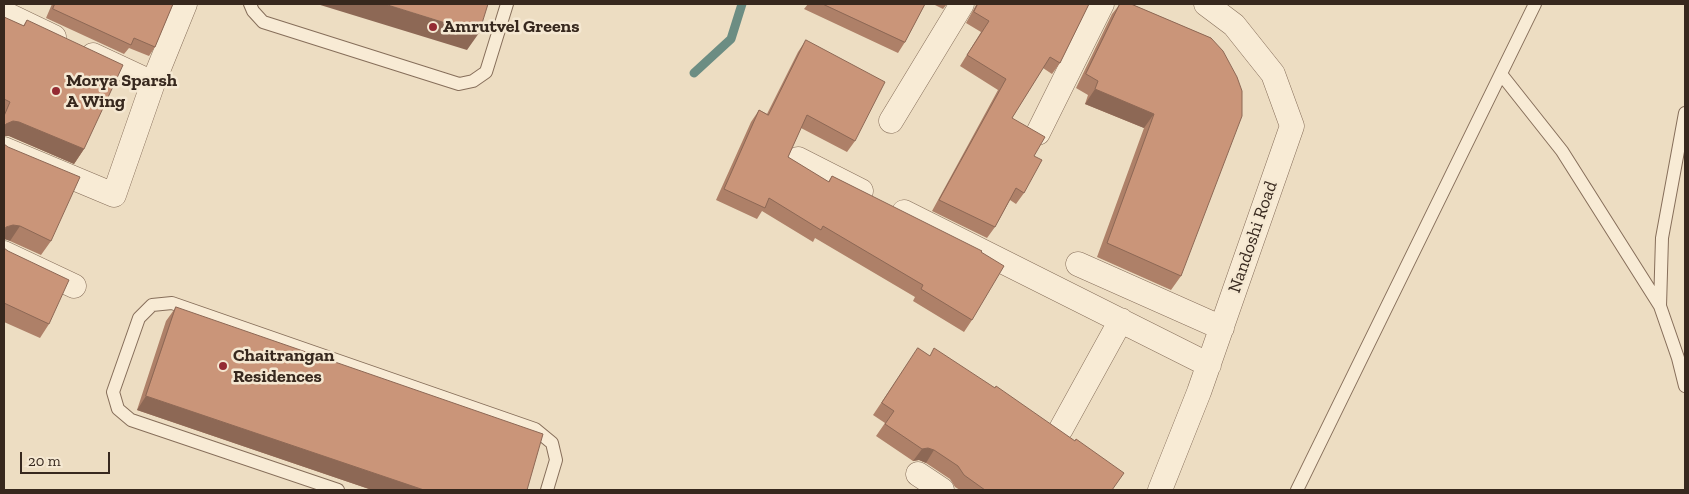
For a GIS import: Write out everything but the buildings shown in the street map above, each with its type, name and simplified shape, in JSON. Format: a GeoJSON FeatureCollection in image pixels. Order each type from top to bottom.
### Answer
{"type":"FeatureCollection","features":[{"type":"Feature","properties":{"kind":"street"},"geometry":{"type":"LineString","coordinates":[[4,149],[114,195],[153,84],[186,4]]}},
{"type":"Feature","properties":{"kind":"street"},"geometry":{"type":"LineString","coordinates":[[891,120],[962,4]]}},
{"type":"Feature","properties":{"kind":"street"},"geometry":{"type":"LineString","coordinates":[[1038,133],[1102,4]]}},
{"type":"Feature","properties":{"kind":"street","name":"Nandoshi Road"},"geometry":{"type":"LineString","coordinates":[[1160,490],[1209,365],[1292,126],[1273,74],[1234,25],[1206,4]]}},
{"type":"Feature","properties":{"kind":"street"},"geometry":{"type":"LineString","coordinates":[[4,13],[153,84]]}},
{"type":"Feature","properties":{"kind":"street"},"geometry":{"type":"LineString","coordinates":[[798,159],[1209,365]]}},
{"type":"Feature","properties":{"kind":"street"},"geometry":{"type":"LineString","coordinates":[[4,253],[74,286]]}},
{"type":"Feature","properties":{"kind":"street"},"geometry":{"type":"LineString","coordinates":[[1078,264],[1222,328]]}},
{"type":"Feature","properties":{"kind":"street"},"geometry":{"type":"LineString","coordinates":[[1061,429],[1121,320]]}},
{"type":"Feature","properties":{"kind":"street"},"geometry":{"type":"LineString","coordinates":[[918,474],[942,490]]}},
{"type":"Feature","properties":{"kind":"lane"},"geometry":{"type":"LineString","coordinates":[[250,4],[253,11],[263,22],[459,84],[473,81],[486,72],[507,4]]}},
{"type":"Feature","properties":{"kind":"lane"},"geometry":{"type":"LineString","coordinates":[[1297,490],[1535,4]]}},
{"type":"Feature","properties":{"kind":"lane"},"geometry":{"type":"LineString","coordinates":[[1501,74],[1562,151],[1660,306],[1678,358],[1685,386]]}},
{"type":"Feature","properties":{"kind":"lane"},"geometry":{"type":"LineString","coordinates":[[1660,306],[1662,238],[1685,113]]}},
{"type":"Feature","properties":{"kind":"lane"},"geometry":{"type":"LineString","coordinates":[[338,490],[132,420],[118,409],[113,392],[139,318],[152,305],[172,303],[536,429],[552,443],[556,460],[547,490]]}},
{"type":"Feature","properties":{"kind":"waterway"},"geometry":{"type":"LineString","coordinates":[[694,73],[731,39],[742,4]]}},
{"type":"Feature","properties":{"kind":"place","name":"Amrutvel Greens"},"geometry":{"type":"Point","coordinates":[433,27]}},
{"type":"Feature","properties":{"kind":"place","name":"Morya Sparsh A Wing"},"geometry":{"type":"Point","coordinates":[56,91]}},
{"type":"Feature","properties":{"kind":"place","name":"Chaitrangan Residences"},"geometry":{"type":"Point","coordinates":[223,366]}}]}
